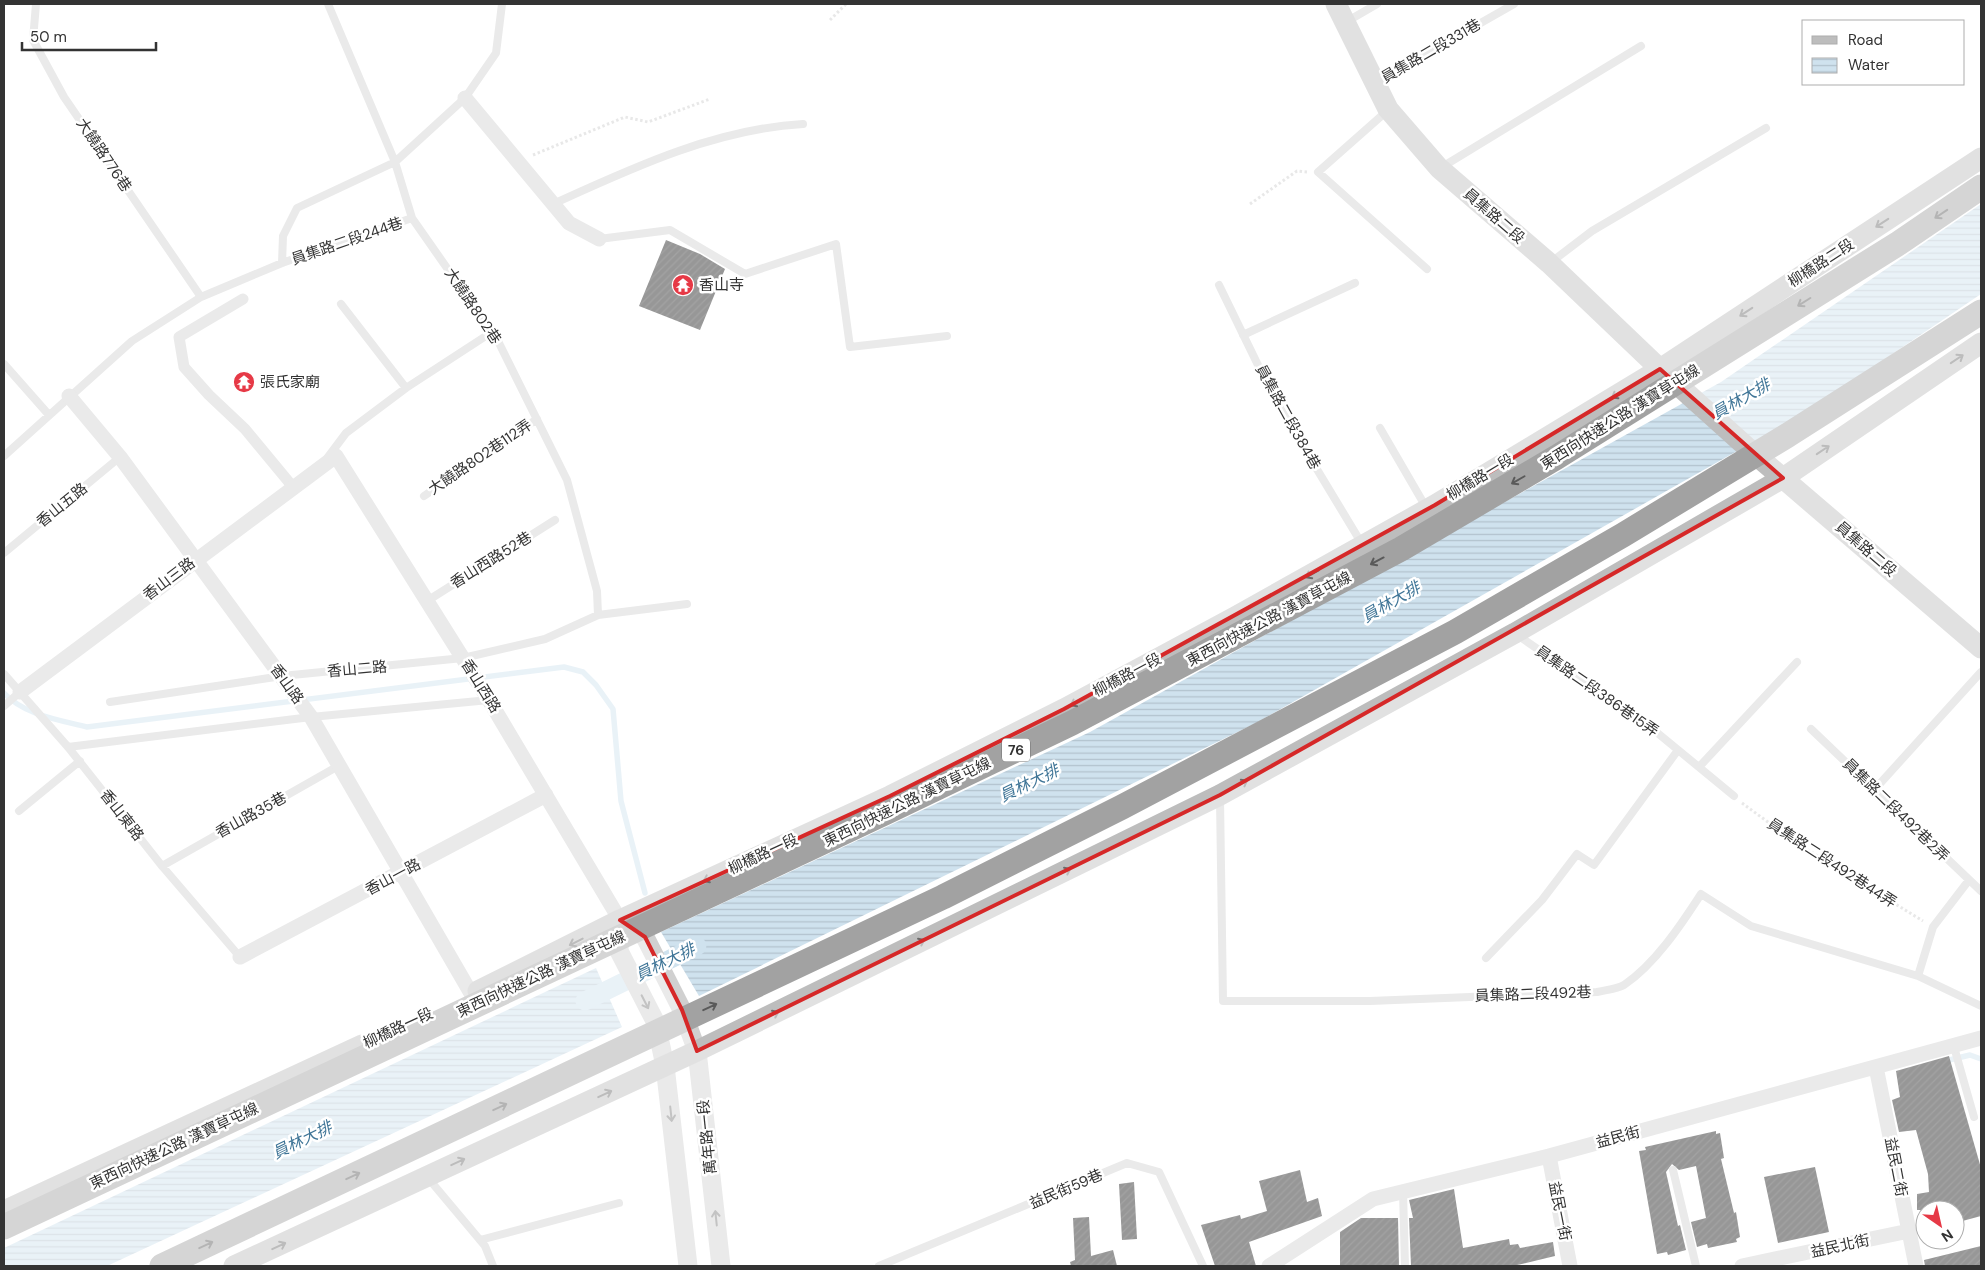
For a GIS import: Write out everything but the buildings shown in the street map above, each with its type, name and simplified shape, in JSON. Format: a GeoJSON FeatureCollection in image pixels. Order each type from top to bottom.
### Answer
{"type":"FeatureCollection","features":[{"type":"Feature","properties":{"kind":"highway","name":"東西向快速公路 漢寶草屯線"},"geometry":{"type":"LineString","coordinates":[[4,1226],[1072,723],[1401,549],[1541,467],[1899,243],[1981,187]]}},
{"type":"Feature","properties":{"kind":"highway"},"geometry":{"type":"LineString","coordinates":[[162,1266],[943,897],[1131,802],[1456,632],[1623,535],[1788,434],[1981,312]]}},
{"type":"Feature","properties":{"kind":"main road","name":"員集路二段"},"geometry":{"type":"LineString","coordinates":[[1336,4],[1388,109],[1439,168],[1549,263],[1660,369],[1750,450],[1981,648]]}},
{"type":"Feature","properties":{"kind":"main road","name":"柳橋路二段"},"geometry":{"type":"LineString","coordinates":[[1660,369],[1981,158]]}},
{"type":"Feature","properties":{"kind":"main road"},"geometry":{"type":"LineString","coordinates":[[234,1266],[697,1052],[1220,795],[1515,632],[1783,478],[1981,343]]}},
{"type":"Feature","properties":{"kind":"main road","name":"柳橋路一段"},"geometry":{"type":"LineString","coordinates":[[4,1211],[472,994],[620,920],[890,796],[1064,709],[1363,546],[1660,369]]}},
{"type":"Feature","properties":{"kind":"street"},"geometry":{"type":"LineString","coordinates":[[465,98],[569,223],[599,239]]}},
{"type":"Feature","properties":{"kind":"street"},"geometry":{"type":"LineString","coordinates":[[243,299],[179,338],[184,367],[209,395],[245,429],[293,487]]}},
{"type":"Feature","properties":{"kind":"street","name":"香山路"},"geometry":{"type":"LineString","coordinates":[[69,396],[120,457],[311,717],[472,994]]}},
{"type":"Feature","properties":{"kind":"street","name":"香山三路"},"geometry":{"type":"LineString","coordinates":[[20,692],[336,456]]}},
{"type":"Feature","properties":{"kind":"street","name":"香山西路"},"geometry":{"type":"LineString","coordinates":[[336,456],[464,658],[620,920]]}},
{"type":"Feature","properties":{"kind":"street","name":"香山一路"},"geometry":{"type":"LineString","coordinates":[[240,957],[546,795]]}},
{"type":"Feature","properties":{"kind":"street"},"geometry":{"type":"LineString","coordinates":[[620,920],[619,951],[656,1023],[665,1066],[688,1266]]}},
{"type":"Feature","properties":{"kind":"street","name":"萬年路一段"},"geometry":{"type":"LineString","coordinates":[[620,920],[645,937],[682,1010],[697,1052],[721,1266]]}},
{"type":"Feature","properties":{"kind":"street","name":"益民街"},"geometry":{"type":"LineString","coordinates":[[1269,1266],[1372,1199],[1549,1156],[1954,1047],[1981,1038]]}},
{"type":"Feature","properties":{"kind":"street","name":"益民二街"},"geometry":{"type":"LineString","coordinates":[[1876,1067],[1916,1266]]}},
{"type":"Feature","properties":{"kind":"street","name":"益民一街"},"geometry":{"type":"LineString","coordinates":[[1549,1156],[1570,1266]]}},
{"type":"Feature","properties":{"kind":"street","name":"益民北街"},"geometry":{"type":"LineString","coordinates":[[1742,1266],[1909,1231]]}},
{"type":"Feature","properties":{"kind":"lane","name":"大饒路776巷"},"geometry":{"type":"LineString","coordinates":[[36,4],[33,40],[64,98],[201,297]]}},
{"type":"Feature","properties":{"kind":"lane","name":"大饒路802巷"},"geometry":{"type":"LineString","coordinates":[[328,4],[395,162],[412,218],[492,332],[567,480],[597,591],[598,615]]}},
{"type":"Feature","properties":{"kind":"lane","name":"員集路二段244巷"},"geometry":{"type":"LineString","coordinates":[[282,263],[283,236],[297,208],[395,162],[465,98],[496,54],[502,4]]}},
{"type":"Feature","properties":{"kind":"lane"},"geometry":{"type":"LineString","coordinates":[[1346,22],[1377,4]]}},
{"type":"Feature","properties":{"kind":"lane","name":"員集路二段331巷"},"geometry":{"type":"LineString","coordinates":[[1374,84],[1514,4]]}},
{"type":"Feature","properties":{"kind":"lane"},"geometry":{"type":"LineString","coordinates":[[1439,168],[1641,46]]}},
{"type":"Feature","properties":{"kind":"lane"},"geometry":{"type":"LineString","coordinates":[[1388,109],[1318,172],[1427,269]]}},
{"type":"Feature","properties":{"kind":"lane"},"geometry":{"type":"LineString","coordinates":[[553,204],[632,168],[688,148],[777,125],[803,124]]}},
{"type":"Feature","properties":{"kind":"lane"},"geometry":{"type":"LineString","coordinates":[[1549,263],[1592,231],[1766,128]]}},
{"type":"Feature","properties":{"kind":"lane","name":"員集路二段244巷"},"geometry":{"type":"LineString","coordinates":[[4,456],[132,341],[201,297],[282,263],[412,218]]}},
{"type":"Feature","properties":{"kind":"lane"},"geometry":{"type":"LineString","coordinates":[[599,239],[670,230],[745,274],[836,244],[850,347],[947,336]]}},
{"type":"Feature","properties":{"kind":"lane"},"geometry":{"type":"LineString","coordinates":[[1243,335],[1355,283]]}},
{"type":"Feature","properties":{"kind":"lane","name":"員集路二段384巷"},"geometry":{"type":"LineString","coordinates":[[1219,284],[1274,398],[1363,546]]}},
{"type":"Feature","properties":{"kind":"lane"},"geometry":{"type":"LineString","coordinates":[[341,304],[406,388]]}},
{"type":"Feature","properties":{"kind":"lane"},"geometry":{"type":"LineString","coordinates":[[319,468],[346,433],[406,388],[492,332]]}},
{"type":"Feature","properties":{"kind":"lane"},"geometry":{"type":"LineString","coordinates":[[4,364],[49,415]]}},
{"type":"Feature","properties":{"kind":"lane","name":"大饒路802巷112弄"},"geometry":{"type":"LineString","coordinates":[[424,496],[537,419]]}},
{"type":"Feature","properties":{"kind":"lane"},"geometry":{"type":"LineString","coordinates":[[1380,428],[1427,509]]}},
{"type":"Feature","properties":{"kind":"lane","name":"香山五路"},"geometry":{"type":"LineString","coordinates":[[4,553],[120,457]]}},
{"type":"Feature","properties":{"kind":"lane","name":"香山西路52巷"},"geometry":{"type":"LineString","coordinates":[[427,601],[555,520]]}},
{"type":"Feature","properties":{"kind":"lane","name":"香山二路"},"geometry":{"type":"LineString","coordinates":[[110,702],[282,676],[464,658],[545,639],[598,615],[686,604]]}},
{"type":"Feature","properties":{"kind":"lane","name":"員集路二段386巷15弄"},"geometry":{"type":"LineString","coordinates":[[1515,632],[1649,726],[1734,796]]}},
{"type":"Feature","properties":{"kind":"lane"},"geometry":{"type":"LineString","coordinates":[[1698,767],[1797,662]]}},
{"type":"Feature","properties":{"kind":"lane"},"geometry":{"type":"LineString","coordinates":[[1875,789],[1981,672]]}},
{"type":"Feature","properties":{"kind":"lane","name":"香山東路"},"geometry":{"type":"LineString","coordinates":[[4,674],[68,746],[162,866],[240,957]]}},
{"type":"Feature","properties":{"kind":"lane","name":"香山三路"},"geometry":{"type":"LineString","coordinates":[[4,706],[20,692]]}},
{"type":"Feature","properties":{"kind":"lane"},"geometry":{"type":"LineString","coordinates":[[68,746],[311,717],[489,700]]}},
{"type":"Feature","properties":{"kind":"lane","name":"員集路二段492巷2弄"},"geometry":{"type":"LineString","coordinates":[[1811,729],[1981,891]]}},
{"type":"Feature","properties":{"kind":"lane"},"geometry":{"type":"LineString","coordinates":[[1486,958],[1542,900],[1577,854],[1594,865],[1678,750]]}},
{"type":"Feature","properties":{"kind":"lane"},"geometry":{"type":"LineString","coordinates":[[20,811],[80,761]]}},
{"type":"Feature","properties":{"kind":"lane","name":"香山路35巷"},"geometry":{"type":"LineString","coordinates":[[162,866],[340,765]]}},
{"type":"Feature","properties":{"kind":"lane","name":"員集路二段492巷"},"geometry":{"type":"LineString","coordinates":[[1220,795],[1223,1001],[1370,1001],[1597,992],[1622,986],[1641,969],[1673,938],[1701,894],[1751,926],[1918,976],[1981,1006]]}},
{"type":"Feature","properties":{"kind":"lane"},"geometry":{"type":"LineString","coordinates":[[1918,976],[1933,927],[1969,880]]}},
{"type":"Feature","properties":{"kind":"lane"},"geometry":{"type":"LineString","coordinates":[[1954,1047],[1974,1117]]}},
{"type":"Feature","properties":{"kind":"lane","name":"益民街59巷"},"geometry":{"type":"LineString","coordinates":[[879,1266],[1127,1163],[1159,1172],[1203,1266]]}},
{"type":"Feature","properties":{"kind":"lane"},"geometry":{"type":"LineString","coordinates":[[1673,1170],[1696,1266]]}},
{"type":"Feature","properties":{"kind":"lane"},"geometry":{"type":"LineString","coordinates":[[427,1177],[480,1240],[493,1266]]}},
{"type":"Feature","properties":{"kind":"lane"},"geometry":{"type":"LineString","coordinates":[[1403,1191],[1405,1266]]}},
{"type":"Feature","properties":{"kind":"lane"},"geometry":{"type":"LineString","coordinates":[[480,1240],[619,1202]]}},
{"type":"Feature","properties":{"kind":"path"},"geometry":{"type":"LineString","coordinates":[[830,20],[846,4]]}},
{"type":"Feature","properties":{"kind":"path"},"geometry":{"type":"LineString","coordinates":[[518,161],[625,116],[648,122],[710,100]]}},
{"type":"Feature","properties":{"kind":"path"},"geometry":{"type":"LineString","coordinates":[[1250,204],[1297,171],[1318,172]]}},
{"type":"Feature","properties":{"kind":"path","name":"員集路二段492巷44弄"},"geometry":{"type":"LineString","coordinates":[[1734,796],[1795,842],[1933,927]]}},
{"type":"Feature","properties":{"kind":"highlighted area"},"geometry":{"type":"Polygon","coordinates":[[[1660,369],[1783,478],[1220,795],[697,1051],[682,1010],[645,937],[620,920],[890,796],[1064,709],[1435,505],[1660,369]]]}},
{"type":"Feature","properties":{"kind":"water"},"geometry":{"type":"Polygon","coordinates":[[[1981,204],[1981,294],[1808,411],[1256,723],[699,996],[661,932],[1090,732],[1721,382],[1981,204]]]}},
{"type":"Feature","properties":{"kind":"water"},"geometry":{"type":"Polygon","coordinates":[[[596,968],[622,1027],[107,1266],[4,1266],[4,1248],[596,968]]]}},
{"type":"Feature","properties":{"kind":"waterway"},"geometry":{"type":"LineString","coordinates":[[4,693],[21,707],[32,712],[87,727],[564,667],[583,672],[596,685],[613,709],[621,801],[645,893]]}},
{"type":"Feature","properties":{"kind":"waterway","name":"員林大排"},"geometry":{"type":"LineString","coordinates":[[585,1001],[697,946]]}},
{"type":"Feature","properties":{"kind":"waterway"},"geometry":{"type":"LineString","coordinates":[[1945,1061],[1970,1055],[1981,1059]]}},
{"type":"Feature","properties":{"kind":"place","name":"香山寺"},"geometry":{"type":"Point","coordinates":[683,285]}},
{"type":"Feature","properties":{"kind":"place","name":"張氏家廟"},"geometry":{"type":"Point","coordinates":[244,382]}}]}
